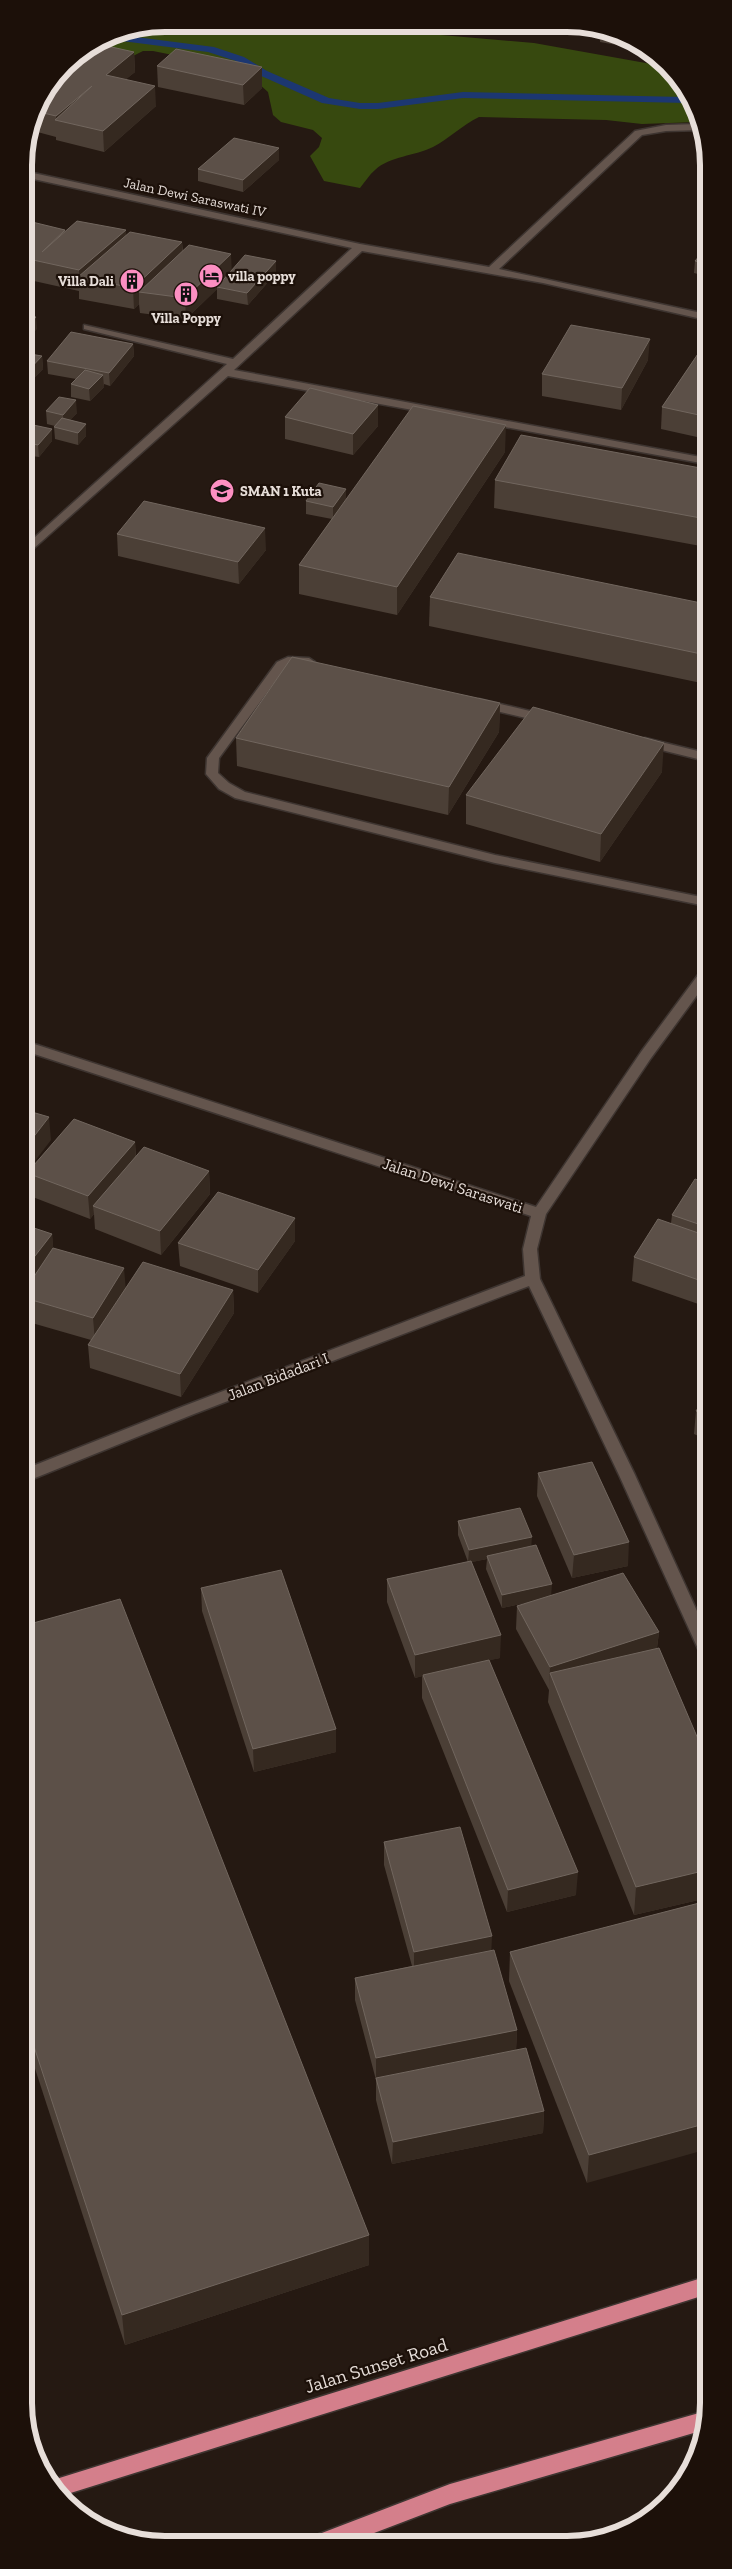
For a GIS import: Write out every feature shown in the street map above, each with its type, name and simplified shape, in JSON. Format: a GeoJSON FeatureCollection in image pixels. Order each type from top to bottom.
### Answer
{"type":"FeatureCollection","features":[{"type":"Feature","properties":{"kind":"highway","name":"Jalan Sunset Road"},"geometry":{"type":"LineString","coordinates":[[62,2486],[699,2288]]}},
{"type":"Feature","properties":{"kind":"highway"},"geometry":{"type":"LineString","coordinates":[[339,2536],[450,2494],[698,2422]]}},
{"type":"Feature","properties":{"kind":"street"},"geometry":{"type":"LineString","coordinates":[[491,271],[639,133],[666,128],[693,128]]}},
{"type":"Feature","properties":{"kind":"street","name":"Jalan Dewi Saraswati IV"},"geometry":{"type":"LineString","coordinates":[[33,176],[360,247],[491,271],[700,317]]}},
{"type":"Feature","properties":{"kind":"street"},"geometry":{"type":"LineString","coordinates":[[33,546],[226,372],[360,247]]}},
{"type":"Feature","properties":{"kind":"street"},"geometry":{"type":"LineString","coordinates":[[88,327],[235,363]]}},
{"type":"Feature","properties":{"kind":"street"},"geometry":{"type":"LineString","coordinates":[[226,372],[700,461]]}},
{"type":"Feature","properties":{"kind":"street"},"geometry":{"type":"LineString","coordinates":[[318,664],[288,661],[281,665],[213,758],[212,774],[224,786],[240,795],[495,859],[700,901]]}},
{"type":"Feature","properties":{"kind":"street"},"geometry":{"type":"LineString","coordinates":[[464,699],[561,722]]}},
{"type":"Feature","properties":{"kind":"street"},"geometry":{"type":"LineString","coordinates":[[629,738],[700,755]]}},
{"type":"Feature","properties":{"kind":"street"},"geometry":{"type":"LineString","coordinates":[[539,1213],[646,1055],[700,983]]}},
{"type":"Feature","properties":{"kind":"street","name":"Jalan Dewi Saraswati"},"geometry":{"type":"LineString","coordinates":[[33,1049],[539,1213],[530,1249],[533,1279],[627,1475],[699,1634]]}},
{"type":"Feature","properties":{"kind":"street","name":"Jalan Bidadari I"},"geometry":{"type":"LineString","coordinates":[[33,1473],[189,1410],[533,1279]]}},
{"type":"Feature","properties":{"kind":"green space"},"geometry":{"type":"Polygon","coordinates":[[[166,33],[434,33],[534,43],[651,64],[672,85],[682,99],[692,122],[642,124],[606,120],[479,117],[433,147],[381,165],[360,188],[324,181],[310,156],[319,147],[322,138],[313,130],[281,122],[273,115],[268,92],[242,69],[153,51],[143,51],[121,62],[92,55],[107,46],[131,37],[166,33]]]}},
{"type":"Feature","properties":{"kind":"building"},"geometry":{"type":"Polygon","coordinates":[[[107,46],[134,52],[106,75],[155,86],[103,131],[55,120],[92,86],[56,116],[44,113],[60,85],[78,66],[107,46]]]}},
{"type":"Feature","properties":{"kind":"building"},"geometry":{"type":"Polygon","coordinates":[[[176,49],[262,67],[243,85],[157,66],[176,49]]]}},
{"type":"Feature","properties":{"kind":"building"},"geometry":{"type":"Polygon","coordinates":[[[234,138],[279,148],[243,180],[198,169],[234,138]]]}},
{"type":"Feature","properties":{"kind":"building"},"geometry":{"type":"Polygon","coordinates":[[[77,221],[126,230],[79,270],[33,260],[33,222],[65,230],[42,252],[77,221]]]}},
{"type":"Feature","properties":{"kind":"building"},"geometry":{"type":"Polygon","coordinates":[[[130,232],[182,242],[133,288],[78,277],[130,232]]]}},
{"type":"Feature","properties":{"kind":"building"},"geometry":{"type":"Polygon","coordinates":[[[189,245],[231,254],[185,298],[139,292],[189,245]]]}},
{"type":"Feature","properties":{"kind":"building"},"geometry":{"type":"Polygon","coordinates":[[[245,255],[276,261],[247,293],[217,287],[245,255]]]}},
{"type":"Feature","properties":{"kind":"building"},"geometry":{"type":"Polygon","coordinates":[[[700,255],[700,262],[695,261],[700,255]]]}},
{"type":"Feature","properties":{"kind":"building"},"geometry":{"type":"Polygon","coordinates":[[[571,325],[650,339],[622,388],[542,374],[571,325]]]}},
{"type":"Feature","properties":{"kind":"building"},"geometry":{"type":"Polygon","coordinates":[[[71,332],[133,344],[109,373],[47,361],[71,332]]]}},
{"type":"Feature","properties":{"kind":"building"},"geometry":{"type":"Polygon","coordinates":[[[700,351],[699,415],[662,407],[700,351]]]}},
{"type":"Feature","properties":{"kind":"building"},"geometry":{"type":"Polygon","coordinates":[[[33,354],[42,356],[33,366],[33,354]]]}},
{"type":"Feature","properties":{"kind":"building"},"geometry":{"type":"Polygon","coordinates":[[[85,370],[103,375],[89,389],[71,384],[85,370]]]}},
{"type":"Feature","properties":{"kind":"building"},"geometry":{"type":"Polygon","coordinates":[[[310,388],[378,405],[353,434],[285,417],[310,388]]]}},
{"type":"Feature","properties":{"kind":"building"},"geometry":{"type":"Polygon","coordinates":[[[59,397],[76,400],[63,415],[46,411],[59,397]]]}},
{"type":"Feature","properties":{"kind":"building"},"geometry":{"type":"Polygon","coordinates":[[[413,406],[506,425],[397,587],[299,565],[413,406]]]}},
{"type":"Feature","properties":{"kind":"building"},"geometry":{"type":"Polygon","coordinates":[[[62,418],[86,424],[78,433],[54,427],[62,418]]]}},
{"type":"Feature","properties":{"kind":"building"},"geometry":{"type":"Polygon","coordinates":[[[33,425],[52,429],[38,445],[33,444],[33,425]]]}},
{"type":"Feature","properties":{"kind":"building"},"geometry":{"type":"Polygon","coordinates":[[[521,435],[700,468],[700,518],[495,480],[521,435]]]}},
{"type":"Feature","properties":{"kind":"building"},"geometry":{"type":"Polygon","coordinates":[[[319,483],[346,489],[333,507],[306,501],[319,483]]]}},
{"type":"Feature","properties":{"kind":"building"},"geometry":{"type":"Polygon","coordinates":[[[144,501],[265,528],[238,562],[117,534],[144,501]]]}},
{"type":"Feature","properties":{"kind":"building"},"geometry":{"type":"Polygon","coordinates":[[[458,553],[700,603],[700,654],[430,597],[458,553]]]}},
{"type":"Feature","properties":{"kind":"building"},"geometry":{"type":"Polygon","coordinates":[[[292,657],[500,703],[449,787],[236,738],[292,657]]]}},
{"type":"Feature","properties":{"kind":"building"},"geometry":{"type":"Polygon","coordinates":[[[533,707],[664,743],[601,834],[466,795],[533,707]]]}},
{"type":"Feature","properties":{"kind":"building"},"geometry":{"type":"Polygon","coordinates":[[[33,1112],[49,1117],[33,1138],[33,1112]]]}},
{"type":"Feature","properties":{"kind":"building"},"geometry":{"type":"Polygon","coordinates":[[[74,1119],[135,1142],[88,1196],[33,1175],[33,1166],[74,1119]]]}},
{"type":"Feature","properties":{"kind":"building"},"geometry":{"type":"Polygon","coordinates":[[[144,1147],[209,1171],[160,1231],[93,1206],[144,1147]]]}},
{"type":"Feature","properties":{"kind":"building"},"geometry":{"type":"Polygon","coordinates":[[[695,1179],[700,1181],[700,1224],[672,1215],[695,1179]]]}},
{"type":"Feature","properties":{"kind":"building"},"geometry":{"type":"Polygon","coordinates":[[[218,1192],[295,1218],[258,1270],[178,1243],[218,1192]]]}},
{"type":"Feature","properties":{"kind":"building"},"geometry":{"type":"Polygon","coordinates":[[[658,1219],[700,1233],[700,1280],[634,1257],[658,1219]]]}},
{"type":"Feature","properties":{"kind":"building"},"geometry":{"type":"Polygon","coordinates":[[[33,1228],[52,1234],[33,1259],[33,1228]]]}},
{"type":"Feature","properties":{"kind":"building"},"geometry":{"type":"Polygon","coordinates":[[[53,1248],[124,1268],[93,1318],[33,1300],[33,1278],[53,1248]]]}},
{"type":"Feature","properties":{"kind":"building"},"geometry":{"type":"Polygon","coordinates":[[[143,1262],[233,1290],[180,1374],[88,1345],[143,1262]]]}},
{"type":"Feature","properties":{"kind":"building"},"geometry":{"type":"Polygon","coordinates":[[[592,1462],[629,1542],[574,1555],[538,1473],[592,1462]]]}},
{"type":"Feature","properties":{"kind":"building"},"geometry":{"type":"Polygon","coordinates":[[[520,1508],[532,1537],[469,1550],[458,1521],[520,1508]]]}},
{"type":"Feature","properties":{"kind":"building"},"geometry":{"type":"Polygon","coordinates":[[[536,1545],[552,1584],[502,1595],[487,1556],[536,1545]]]}},
{"type":"Feature","properties":{"kind":"building"},"geometry":{"type":"Polygon","coordinates":[[[471,1561],[501,1635],[415,1655],[387,1579],[471,1561]]]}},
{"type":"Feature","properties":{"kind":"building"},"geometry":{"type":"Polygon","coordinates":[[[281,1570],[336,1729],[253,1749],[201,1588],[281,1570]]]}},
{"type":"Feature","properties":{"kind":"building"},"geometry":{"type":"Polygon","coordinates":[[[623,1573],[659,1632],[550,1667],[517,1606],[623,1573]]]}},
{"type":"Feature","properties":{"kind":"building"},"geometry":{"type":"Polygon","coordinates":[[[120,1599],[369,2235],[122,2315],[33,2043],[33,1623],[120,1599]]]}},
{"type":"Feature","properties":{"kind":"building"},"geometry":{"type":"Polygon","coordinates":[[[659,1648],[699,1742],[699,1872],[636,1887],[550,1673],[659,1648]]]}},
{"type":"Feature","properties":{"kind":"building"},"geometry":{"type":"Polygon","coordinates":[[[489,1660],[578,1872],[508,1890],[423,1675],[489,1660]]]}},
{"type":"Feature","properties":{"kind":"building"},"geometry":{"type":"Polygon","coordinates":[[[460,1827],[492,1936],[414,1952],[384,1842],[460,1827]]]}},
{"type":"Feature","properties":{"kind":"building"},"geometry":{"type":"Polygon","coordinates":[[[699,1903],[699,2125],[589,2155],[510,1952],[699,1903]]]}},
{"type":"Feature","properties":{"kind":"building"},"geometry":{"type":"Polygon","coordinates":[[[494,1950],[517,2030],[376,2058],[355,1978],[494,1950]]]}},
{"type":"Feature","properties":{"kind":"building"},"geometry":{"type":"Polygon","coordinates":[[[526,2048],[544,2111],[393,2142],[376,2078],[526,2048]]]}},
{"type":"Feature","properties":{"kind":"waterway"},"geometry":{"type":"LineString","coordinates":[[127,38],[210,49],[240,59],[263,73],[326,101],[360,106],[378,106],[463,95],[682,100]]}},
{"type":"Feature","properties":{"kind":"place","name":"villa poppy"},"geometry":{"type":"Point","coordinates":[211,276]}},
{"type":"Feature","properties":{"kind":"place","name":"Villa Dali"},"geometry":{"type":"Point","coordinates":[132,281]}},
{"type":"Feature","properties":{"kind":"place","name":"Villa Poppy"},"geometry":{"type":"Point","coordinates":[186,294]}},
{"type":"Feature","properties":{"kind":"place","name":"SMAN 1 Kuta"},"geometry":{"type":"Point","coordinates":[222,491]}}]}
